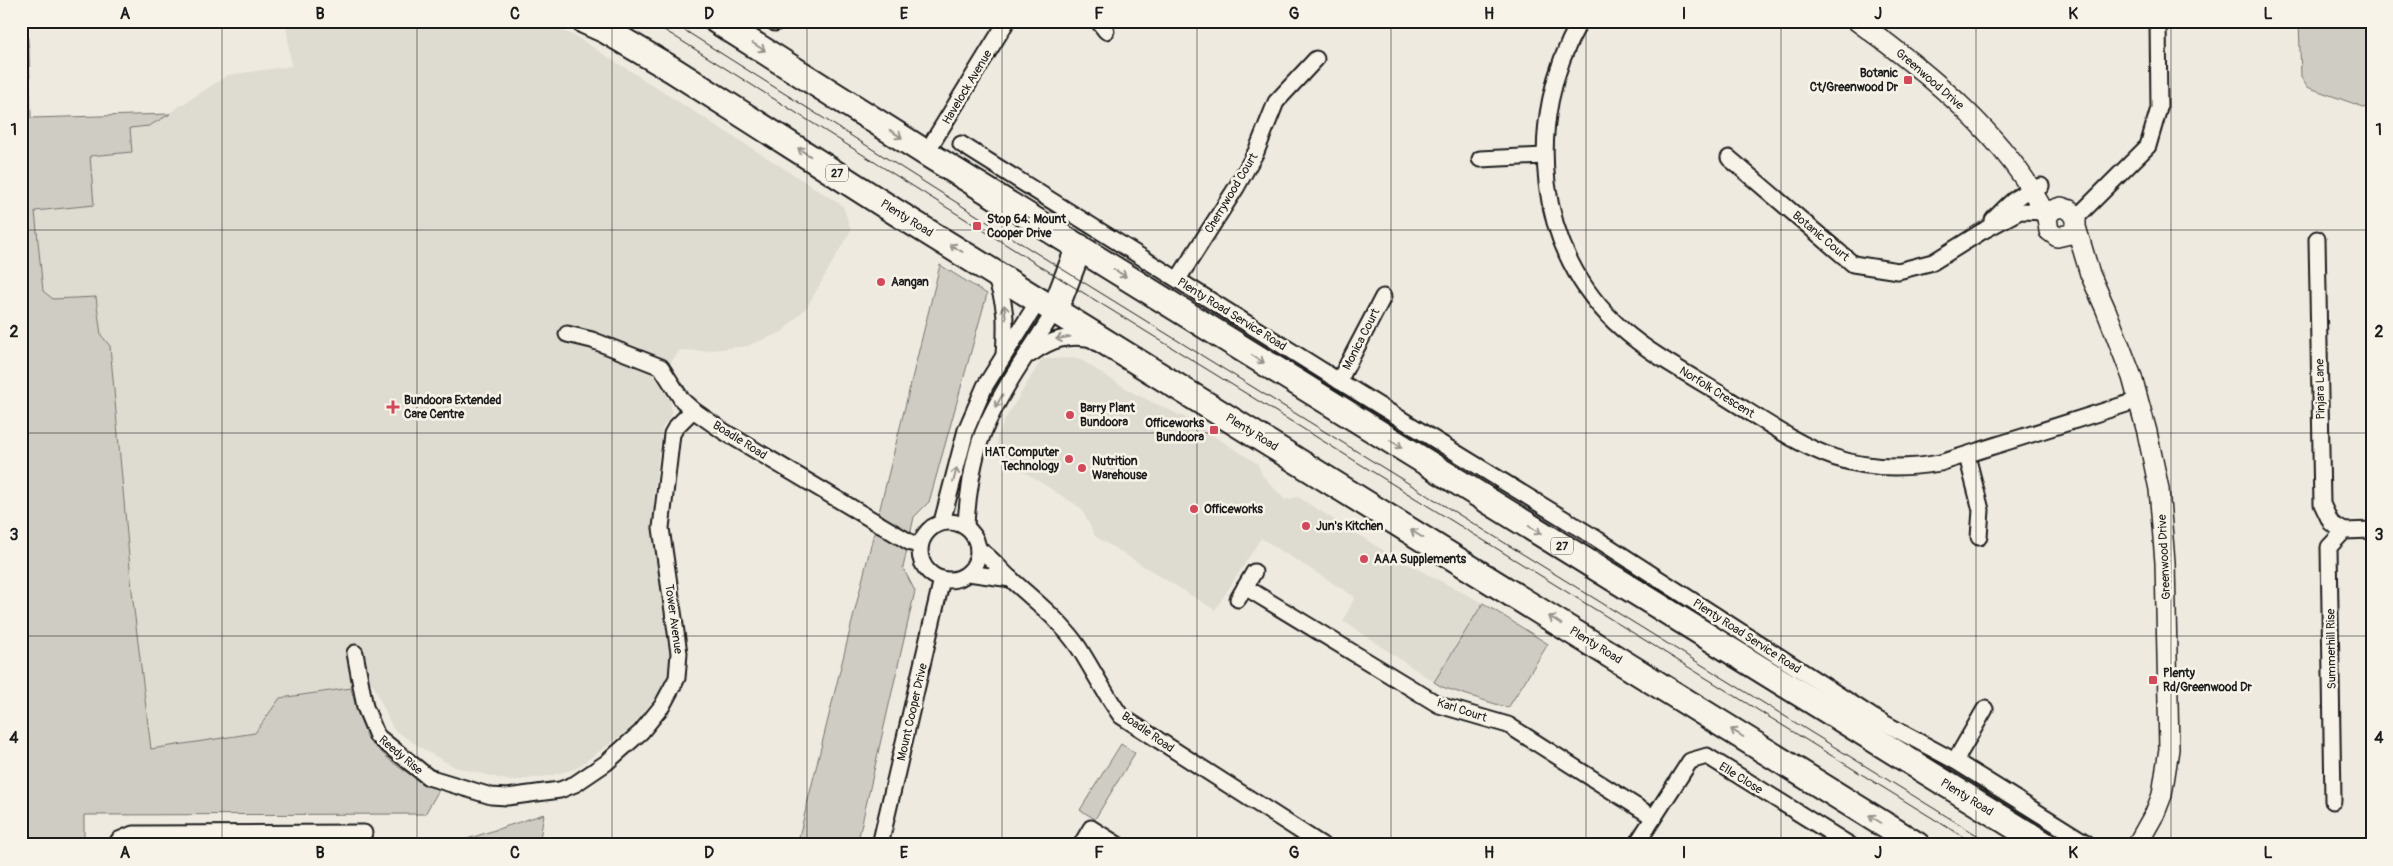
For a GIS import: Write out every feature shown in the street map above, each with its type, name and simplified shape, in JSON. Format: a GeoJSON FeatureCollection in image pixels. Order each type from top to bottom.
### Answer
{"type":"FeatureCollection","features":[{"type":"Feature","properties":{"kind":"highway","name":"Plenty Road"},"geometry":{"type":"LineString","coordinates":[[585,21],[605,30],[673,70],[1047,305],[1917,845]]}},
{"type":"Feature","properties":{"kind":"highway","name":"Plenty Road"},"geometry":{"type":"LineString","coordinates":[[717,21],[1079,247],[1459,469],[2043,843]]}},
{"type":"Feature","properties":{"kind":"highway"},"geometry":{"type":"LineString","coordinates":[[1047,305],[1079,247]]}},
{"type":"Feature","properties":{"kind":"street","name":"Havelock Avenue"},"geometry":{"type":"LineString","coordinates":[[926,153],[1007,21]]}},
{"type":"Feature","properties":{"kind":"street","name":"Norfolk Crescent"},"geometry":{"type":"LineString","coordinates":[[1580,21],[1564,52],[1555,77],[1548,106],[1544,156],[1547,191],[1553,217],[1574,267],[1586,287],[1603,309],[1638,341],[1785,435],[1831,458],[1850,463],[1891,467],[1924,466],[1967,456],[2139,400]]}},
{"type":"Feature","properties":{"kind":"street","name":"Greenwood Drive"},"geometry":{"type":"LineString","coordinates":[[1857,21],[1928,75],[1998,144],[2025,166],[2036,188],[2061,218],[2090,274],[2122,348],[2139,400],[2154,463],[2163,528],[2169,749],[2162,795],[2155,813],[2137,845]]}},
{"type":"Feature","properties":{"kind":"street"},"geometry":{"type":"LineString","coordinates":[[2061,218],[2108,186],[2148,146],[2159,108],[2158,21]]}},
{"type":"Feature","properties":{"kind":"street","name":"Cherrywood Court"},"geometry":{"type":"LineString","coordinates":[[1178,279],[1236,188],[1256,152],[1276,102],[1316,59]]}},
{"type":"Feature","properties":{"kind":"street","name":"Plenty Road Service Road"},"geometry":{"type":"LineString","coordinates":[[961,144],[1339,381],[1459,469],[1597,539],[1873,717],[1955,761],[2088,844]]}},
{"type":"Feature","properties":{"kind":"street"},"geometry":{"type":"LineString","coordinates":[[1480,159],[1544,156]]}},
{"type":"Feature","properties":{"kind":"street","name":"Botanic Court"},"geometry":{"type":"LineString","coordinates":[[1729,158],[1854,264],[1898,271],[1933,262],[1981,232],[2020,211],[2032,210],[2061,218]]}},
{"type":"Feature","properties":{"kind":"street"},"geometry":{"type":"LineString","coordinates":[[967,178],[1000,169]]}},
{"type":"Feature","properties":{"kind":"street","name":"Botanic Court"},"geometry":{"type":"LineString","coordinates":[[1981,232],[2016,197],[2036,188]]}},
{"type":"Feature","properties":{"kind":"street","name":"Pinjara Lane"},"geometry":{"type":"LineString","coordinates":[[2317,239],[2322,504],[2331,522],[2344,531]]}},
{"type":"Feature","properties":{"kind":"street"},"geometry":{"type":"LineString","coordinates":[[992,270],[1002,294],[1006,322],[1004,356]]}},
{"type":"Feature","properties":{"kind":"street","name":"Monica Court"},"geometry":{"type":"LineString","coordinates":[[1339,381],[1383,297]]}},
{"type":"Feature","properties":{"kind":"street"},"geometry":{"type":"LineString","coordinates":[[942,522],[966,430],[985,386],[1004,356],[1047,305]]}},
{"type":"Feature","properties":{"kind":"street"},"geometry":{"type":"LineString","coordinates":[[966,527],[967,501],[982,434],[997,403],[1024,360],[1047,305]]}},
{"type":"Feature","properties":{"kind":"street","name":"Boadle Road"},"geometry":{"type":"LineString","coordinates":[[566,334],[592,340],[661,367],[677,393],[693,410],[723,431],[911,543],[920,544]]}},
{"type":"Feature","properties":{"kind":"street"},"geometry":{"type":"LineString","coordinates":[[1024,360],[1043,345],[1061,337],[1080,336],[1108,343]]}},
{"type":"Feature","properties":{"kind":"street","name":"Tower Avenue"},"geometry":{"type":"LineString","coordinates":[[507,797],[544,794],[575,784],[606,763],[641,732],[670,693],[677,678],[680,653],[661,528],[672,434],[676,427],[693,410]]}},
{"type":"Feature","properties":{"kind":"street"},"geometry":{"type":"LineString","coordinates":[[1967,456],[1981,510],[1979,537]]}},
{"type":"Feature","properties":{"kind":"street"},"geometry":{"type":"LineString","coordinates":[[942,522],[959,523],[973,533],[978,549],[978,558],[968,573],[960,578],[942,580],[927,570],[920,554],[920,544],[928,530],[942,522]]}},
{"type":"Feature","properties":{"kind":"street"},"geometry":{"type":"LineString","coordinates":[[2344,531],[2372,530]]}},
{"type":"Feature","properties":{"kind":"street","name":"Summerhill Rise"},"geometry":{"type":"LineString","coordinates":[[2332,801],[2329,547],[2344,531]]}},
{"type":"Feature","properties":{"kind":"street","name":"Boadle Road"},"geometry":{"type":"LineString","coordinates":[[978,549],[988,555],[1060,624],[1078,648],[1108,699],[1121,716],[1321,844]]}},
{"type":"Feature","properties":{"kind":"street","name":"Karl Court"},"geometry":{"type":"LineString","coordinates":[[1254,572],[1242,593],[1439,705],[1508,724],[1653,817]]}},
{"type":"Feature","properties":{"kind":"street"},"geometry":{"type":"LineString","coordinates":[[968,573],[1011,579]]}},
{"type":"Feature","properties":{"kind":"street","name":"Mount Cooper Drive"},"geometry":{"type":"LineString","coordinates":[[880,845],[942,580]]}},
{"type":"Feature","properties":{"kind":"street","name":"Reedy Rise"},"geometry":{"type":"LineString","coordinates":[[356,653],[365,707],[377,736],[428,777],[491,796],[507,797]]}},
{"type":"Feature","properties":{"kind":"street"},"geometry":{"type":"LineString","coordinates":[[1955,761],[1986,709]]}},
{"type":"Feature","properties":{"kind":"street","name":"Elle Close"},"geometry":{"type":"LineString","coordinates":[[1636,845],[1690,761],[1707,756],[1850,845]]}},
{"type":"Feature","properties":{"kind":"street"},"geometry":{"type":"LineString","coordinates":[[2033,810],[2043,843]]}},
{"type":"Feature","properties":{"kind":"street"},"geometry":{"type":"LineString","coordinates":[[1081,845],[1091,828],[1118,845]]}},
{"type":"Feature","properties":{"kind":"street"},"geometry":{"type":"LineString","coordinates":[[118,842],[133,834],[364,833]]}},
{"type":"Feature","properties":{"kind":"shaded area"},"geometry":{"type":"Polygon","coordinates":[[[21,21],[26,21],[29,50],[31,118],[170,114],[149,126],[130,128],[132,152],[90,156],[94,205],[35,211],[43,291],[53,299],[96,297],[101,335],[110,346],[133,601],[151,749],[255,733],[280,698],[351,688],[363,725],[380,751],[405,771],[439,790],[425,814],[84,815],[84,845],[21,845],[21,21]]]}},
{"type":"Feature","properties":{"kind":"shaded area","name":"Bundoora Extended Care Centre"},"geometry":{"type":"Polygon","coordinates":[[[286,21],[537,21],[575,36],[843,206],[851,230],[807,307],[782,332],[747,346],[702,351],[680,350],[657,380],[670,400],[672,414],[662,428],[654,494],[656,549],[673,655],[666,684],[630,729],[575,769],[549,776],[511,781],[455,767],[393,729],[373,684],[280,698],[255,733],[151,749],[133,601],[110,346],[101,335],[96,297],[53,299],[43,291],[35,211],[94,205],[90,156],[132,152],[130,128],[149,126],[228,75],[291,66],[286,21]]]}},
{"type":"Feature","properties":{"kind":"shaded area"},"geometry":{"type":"Polygon","coordinates":[[[2299,21],[2372,21],[2372,110],[2307,87],[2301,77],[2299,21]]]}},
{"type":"Feature","properties":{"kind":"shaded area"},"geometry":{"type":"Polygon","coordinates":[[[940,265],[987,294],[929,502],[914,517],[903,568],[915,591],[857,845],[797,845],[940,265]]]}},
{"type":"Feature","properties":{"kind":"shaded area"},"geometry":{"type":"Polygon","coordinates":[[[1078,358],[1135,394],[1184,417],[1258,464],[1262,475],[1285,500],[1298,497],[1392,556],[1483,603],[1434,682],[1343,621],[1355,597],[1261,538],[1215,610],[1095,536],[1081,508],[996,454],[997,438],[1005,419],[1042,359],[1078,358]]]}},
{"type":"Feature","properties":{"kind":"shaded area"},"geometry":{"type":"Polygon","coordinates":[[[1483,603],[1548,644],[1508,708],[1442,687],[1434,682],[1483,603]]]}},
{"type":"Feature","properties":{"kind":"shaded area"},"geometry":{"type":"Polygon","coordinates":[[[1121,744],[1135,753],[1095,819],[1080,810],[1121,744]]]}},
{"type":"Feature","properties":{"kind":"shaded area"},"geometry":{"type":"Polygon","coordinates":[[[544,814],[539,845],[449,845],[544,814]]]}},
{"type":"Feature","properties":{"kind":"tram line"},"geometry":{"type":"LineString","coordinates":[[650,21],[1040,266],[1976,845]]}},
{"type":"Feature","properties":{"kind":"tram line"},"geometry":{"type":"LineString","coordinates":[[670,21],[1041,256],[1993,845]]}},
{"type":"Feature","properties":{"kind":"place","name":"Botanic Ct/Greenwood Dr"},"geometry":{"type":"Point","coordinates":[1908,80]}},
{"type":"Feature","properties":{"kind":"place","name":"Stop 64: Mount Cooper Drive"},"geometry":{"type":"Point","coordinates":[977,226]}},
{"type":"Feature","properties":{"kind":"place","name":"Aangan"},"geometry":{"type":"Point","coordinates":[881,282]}},
{"type":"Feature","properties":{"kind":"place","name":"Bundoora Extended Care Centre"},"geometry":{"type":"Point","coordinates":[393,407]}},
{"type":"Feature","properties":{"kind":"place","name":"Barry Plant Bundoora"},"geometry":{"type":"Point","coordinates":[1070,415]}},
{"type":"Feature","properties":{"kind":"place","name":"Officeworks Bundoora"},"geometry":{"type":"Point","coordinates":[1214,430]}},
{"type":"Feature","properties":{"kind":"place","name":"HAT Computer Technology"},"geometry":{"type":"Point","coordinates":[1069,459]}},
{"type":"Feature","properties":{"kind":"place","name":"Nutrition Warehouse"},"geometry":{"type":"Point","coordinates":[1082,468]}},
{"type":"Feature","properties":{"kind":"place","name":"Officeworks"},"geometry":{"type":"Point","coordinates":[1194,509]}},
{"type":"Feature","properties":{"kind":"place","name":"Jun's Kitchen"},"geometry":{"type":"Point","coordinates":[1306,526]}},
{"type":"Feature","properties":{"kind":"place","name":"AAA Supplements"},"geometry":{"type":"Point","coordinates":[1364,559]}},
{"type":"Feature","properties":{"kind":"place","name":"Plenty Rd/Greenwood Dr"},"geometry":{"type":"Point","coordinates":[2153,680]}}]}
